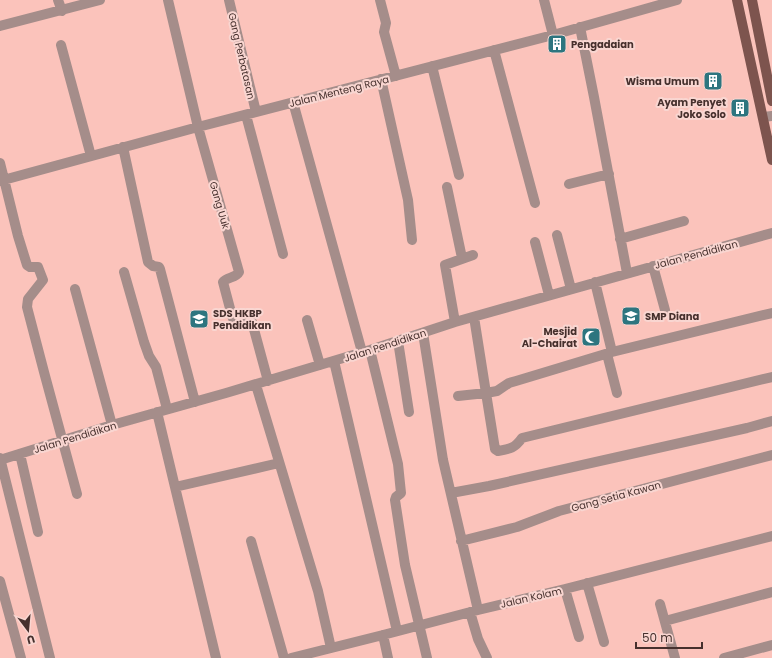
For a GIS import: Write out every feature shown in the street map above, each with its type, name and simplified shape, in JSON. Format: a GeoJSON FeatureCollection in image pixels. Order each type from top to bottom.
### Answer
{"type":"FeatureCollection","features":[{"type":"Feature","properties":{"kind":"main road"},"geometry":{"type":"LineString","coordinates":[[737,0],[767,116],[772,160]]}},
{"type":"Feature","properties":{"kind":"main road"},"geometry":{"type":"LineString","coordinates":[[752,0],[772,101]]}},
{"type":"Feature","properties":{"kind":"street"},"geometry":{"type":"LineString","coordinates":[[58,0],[62,11]]}},
{"type":"Feature","properties":{"kind":"street"},"geometry":{"type":"LineString","coordinates":[[0,26],[100,0]]}},
{"type":"Feature","properties":{"kind":"street","name":"Gang Uuk"},"geometry":{"type":"LineString","coordinates":[[168,0],[198,126],[239,272],[236,276],[225,279],[223,282],[232,316],[236,325],[252,322],[268,381]]}},
{"type":"Feature","properties":{"kind":"street","name":"Gang Perbatasan"},"geometry":{"type":"LineString","coordinates":[[229,0],[250,114],[283,254]]}},
{"type":"Feature","properties":{"kind":"street"},"geometry":{"type":"LineString","coordinates":[[380,0],[386,23],[384,32],[396,76]]}},
{"type":"Feature","properties":{"kind":"street"},"geometry":{"type":"LineString","coordinates":[[544,0],[553,34]]}},
{"type":"Feature","properties":{"kind":"street","name":"Jalan Menteng Raya"},"geometry":{"type":"LineString","coordinates":[[2,180],[198,126],[250,114],[580,27],[661,2],[677,0]]}},
{"type":"Feature","properties":{"kind":"street"},"geometry":{"type":"LineString","coordinates":[[580,27],[627,273]]}},
{"type":"Feature","properties":{"kind":"street"},"geometry":{"type":"LineString","coordinates":[[61,45],[91,156]]}},
{"type":"Feature","properties":{"kind":"street"},"geometry":{"type":"LineString","coordinates":[[494,50],[535,203]]}},
{"type":"Feature","properties":{"kind":"street"},"geometry":{"type":"LineString","coordinates":[[432,66],[459,176]]}},
{"type":"Feature","properties":{"kind":"street"},"geometry":{"type":"LineString","coordinates":[[381,79],[408,200],[412,240]]}},
{"type":"Feature","properties":{"kind":"street"},"geometry":{"type":"LineString","coordinates":[[293,102],[398,464],[401,493],[395,500],[406,565],[427,658]]}},
{"type":"Feature","properties":{"kind":"street"},"geometry":{"type":"LineString","coordinates":[[122,147],[148,262],[150,265],[160,269],[195,402]]}},
{"type":"Feature","properties":{"kind":"street"},"geometry":{"type":"LineString","coordinates":[[0,163],[2,180],[27,265],[30,267],[38,267],[43,280],[28,299],[27,307],[77,494]]}},
{"type":"Feature","properties":{"kind":"street"},"geometry":{"type":"LineString","coordinates":[[569,184],[609,174]]}},
{"type":"Feature","properties":{"kind":"street"},"geometry":{"type":"LineString","coordinates":[[447,187],[462,258]]}},
{"type":"Feature","properties":{"kind":"street"},"geometry":{"type":"LineString","coordinates":[[620,239],[684,222]]}},
{"type":"Feature","properties":{"kind":"street","name":"Jalan Pendidikan"},"geometry":{"type":"LineString","coordinates":[[0,460],[112,425],[256,385],[455,322],[772,233]]}},
{"type":"Feature","properties":{"kind":"street"},"geometry":{"type":"LineString","coordinates":[[557,235],[571,289]]}},
{"type":"Feature","properties":{"kind":"street"},"geometry":{"type":"LineString","coordinates":[[535,242],[549,295]]}},
{"type":"Feature","properties":{"kind":"street"},"geometry":{"type":"LineString","coordinates":[[455,322],[445,265],[473,255]]}},
{"type":"Feature","properties":{"kind":"street"},"geometry":{"type":"LineString","coordinates":[[654,266],[665,310]]}},
{"type":"Feature","properties":{"kind":"street"},"geometry":{"type":"LineString","coordinates":[[124,272],[144,342],[149,356],[156,366],[167,409]]}},
{"type":"Feature","properties":{"kind":"street"},"geometry":{"type":"LineString","coordinates":[[595,282],[617,392]]}},
{"type":"Feature","properties":{"kind":"street"},"geometry":{"type":"LineString","coordinates":[[75,289],[112,425]]}},
{"type":"Feature","properties":{"kind":"street"},"geometry":{"type":"LineString","coordinates":[[458,396],[497,391],[516,381],[610,353],[772,313]]}},
{"type":"Feature","properties":{"kind":"street"},"geometry":{"type":"LineString","coordinates":[[474,317],[496,449],[498,451],[516,446],[522,438],[772,376]]}},
{"type":"Feature","properties":{"kind":"street"},"geometry":{"type":"LineString","coordinates":[[307,320],[320,365]]}},
{"type":"Feature","properties":{"kind":"street"},"geometry":{"type":"LineString","coordinates":[[423,333],[441,452],[461,541],[474,611],[476,634],[487,658]]}},
{"type":"Feature","properties":{"kind":"street"},"geometry":{"type":"LineString","coordinates":[[398,340],[410,412]]}},
{"type":"Feature","properties":{"kind":"street"},"geometry":{"type":"LineString","coordinates":[[334,361],[397,631]]}},
{"type":"Feature","properties":{"kind":"street"},"geometry":{"type":"LineString","coordinates":[[256,385],[318,591],[328,652]]}},
{"type":"Feature","properties":{"kind":"street"},"geometry":{"type":"LineString","coordinates":[[157,412],[216,658]]}},
{"type":"Feature","properties":{"kind":"street"},"geometry":{"type":"LineString","coordinates":[[451,493],[747,428],[772,421]]}},
{"type":"Feature","properties":{"kind":"street"},"geometry":{"type":"LineString","coordinates":[[20,454],[38,532]]}},
{"type":"Feature","properties":{"kind":"street","name":"Gang Setia Kawan"},"geometry":{"type":"LineString","coordinates":[[461,541],[517,527],[559,511],[772,455]]}},
{"type":"Feature","properties":{"kind":"street"},"geometry":{"type":"LineString","coordinates":[[0,460],[50,658]]}},
{"type":"Feature","properties":{"kind":"street"},"geometry":{"type":"LineString","coordinates":[[175,487],[279,463]]}},
{"type":"Feature","properties":{"kind":"street","name":"Jalan Kolam"},"geometry":{"type":"LineString","coordinates":[[290,658],[328,652],[419,625],[772,536]]}},
{"type":"Feature","properties":{"kind":"street"},"geometry":{"type":"LineString","coordinates":[[251,542],[284,658]]}},
{"type":"Feature","properties":{"kind":"street"},"geometry":{"type":"LineString","coordinates":[[0,581],[21,658]]}},
{"type":"Feature","properties":{"kind":"street"},"geometry":{"type":"LineString","coordinates":[[587,583],[604,642]]}},
{"type":"Feature","properties":{"kind":"street"},"geometry":{"type":"LineString","coordinates":[[565,589],[579,637]]}},
{"type":"Feature","properties":{"kind":"street"},"geometry":{"type":"LineString","coordinates":[[665,621],[772,592]]}},
{"type":"Feature","properties":{"kind":"street"},"geometry":{"type":"LineString","coordinates":[[660,604],[675,658]]}},
{"type":"Feature","properties":{"kind":"street"},"geometry":{"type":"LineString","coordinates":[[383,635],[388,658]]}},
{"type":"Feature","properties":{"kind":"street"},"geometry":{"type":"LineString","coordinates":[[724,658],[745,655],[772,645]]}},
{"type":"Feature","properties":{"kind":"place","name":"Pengadaian"},"geometry":{"type":"Point","coordinates":[557,44]}},
{"type":"Feature","properties":{"kind":"place","name":"Wisma Umum"},"geometry":{"type":"Point","coordinates":[713,81]}},
{"type":"Feature","properties":{"kind":"place","name":"Ayam Penyet Joko Solo"},"geometry":{"type":"Point","coordinates":[740,108]}},
{"type":"Feature","properties":{"kind":"place","name":"SMP Diana"},"geometry":{"type":"Point","coordinates":[631,316]}},
{"type":"Feature","properties":{"kind":"place","name":"SDS HKBP Pendidikan"},"geometry":{"type":"Point","coordinates":[199,319]}},
{"type":"Feature","properties":{"kind":"place","name":"Mesjid Al-Chairat"},"geometry":{"type":"Point","coordinates":[591,337]}}]}
